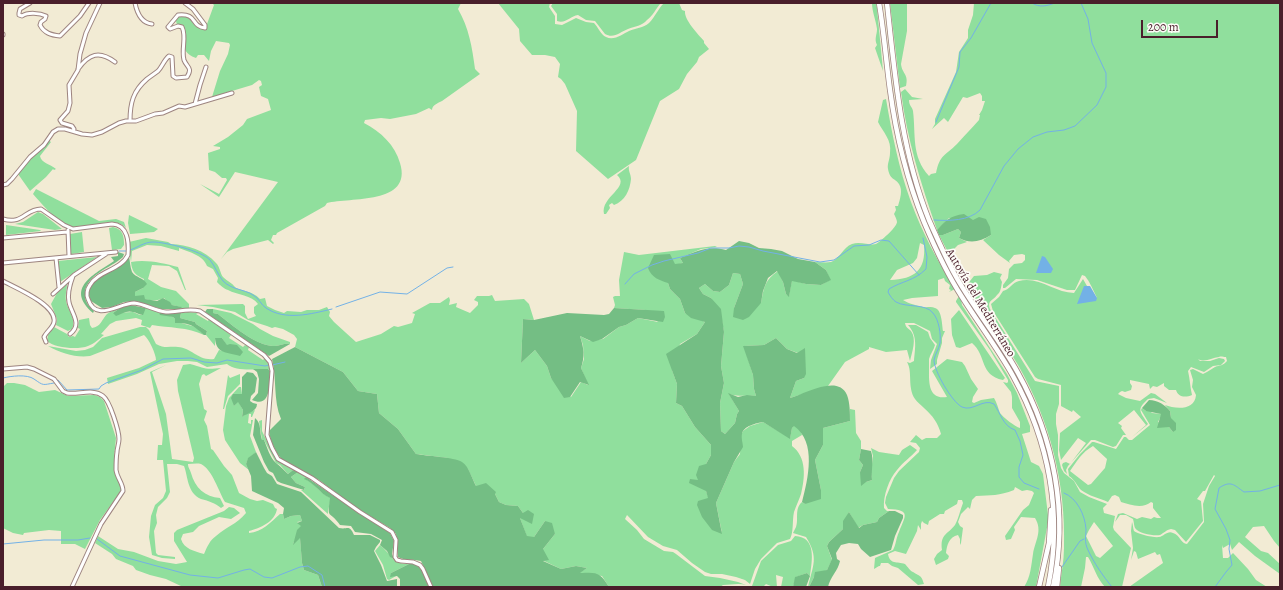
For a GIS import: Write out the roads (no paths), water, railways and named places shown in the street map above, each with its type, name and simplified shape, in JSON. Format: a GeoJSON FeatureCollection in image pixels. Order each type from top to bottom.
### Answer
{"type":"FeatureCollection","features":[{"type":"Feature","properties":{"kind":"highway","name":"Autovía del Mediterráneo"},"geometry":{"type":"LineString","coordinates":[[879,3],[890,90],[906,172],[924,221],[941,260],[962,297],[1013,377],[1022,395],[1037,432],[1048,475],[1052,514]]}},
{"type":"Feature","properties":{"kind":"highway","name":"Autovía del Mediterráneo"},"geometry":{"type":"LineString","coordinates":[[887,3],[900,114],[905,140],[919,191],[929,218],[955,274],[1018,373],[1030,397],[1046,437],[1056,478],[1060,517],[1053,587]]}},
{"type":"Feature","properties":{"kind":"highway"},"geometry":{"type":"LineString","coordinates":[[1039,587],[1049,543],[1052,514]]}},
{"type":"Feature","properties":{"kind":"highway"},"geometry":{"type":"LineString","coordinates":[[1048,587],[1054,550],[1052,514]]}},
{"type":"Feature","properties":{"kind":"highway"},"geometry":{"type":"LineString","coordinates":[[1057,587],[1061,546],[1060,528]]}},
{"type":"Feature","properties":{"kind":"street"},"geometry":{"type":"LineString","coordinates":[[30,3],[20,9],[19,15],[43,14],[46,16],[46,19],[41,22],[40,25],[45,32],[60,36],[80,16],[89,3]]}},
{"type":"Feature","properties":{"kind":"street"},"geometry":{"type":"LineString","coordinates":[[78,70],[80,54],[86,33],[100,3]]}},
{"type":"Feature","properties":{"kind":"street"},"geometry":{"type":"LineString","coordinates":[[135,3],[142,20],[146,23],[152,24]]}},
{"type":"Feature","properties":{"kind":"street"},"geometry":{"type":"LineString","coordinates":[[130,121],[132,97],[146,80],[158,71],[169,56],[172,57],[173,76],[176,78],[187,77],[190,73],[190,68],[184,60],[184,31],[182,27],[178,26],[170,29],[168,27],[178,15],[185,14],[192,17],[196,24],[205,28],[205,25],[194,9],[185,3]]}},
{"type":"Feature","properties":{"kind":"street"},"geometry":{"type":"LineString","coordinates":[[73,131],[74,129],[72,126],[62,123],[60,120],[68,111],[70,103],[69,85],[78,70],[84,62],[96,54],[103,55],[115,62]]}},
{"type":"Feature","properties":{"kind":"street"},"geometry":{"type":"LineString","coordinates":[[195,104],[206,67]]}},
{"type":"Feature","properties":{"kind":"street"},"geometry":{"type":"LineString","coordinates":[[3,185],[7,184],[12,179],[30,157],[44,145],[53,132],[58,129],[92,135],[102,132],[119,123],[136,121],[155,114],[163,113],[179,106],[185,107],[232,93]]}},
{"type":"Feature","properties":{"kind":"street"},"geometry":{"type":"LineString","coordinates":[[3,219],[10,221],[19,220],[34,210],[40,209],[69,228],[78,229]]}},
{"type":"Feature","properties":{"kind":"street"},"geometry":{"type":"LineString","coordinates":[[3,238],[66,233],[78,229],[116,224],[123,228],[126,234],[128,251],[126,259],[89,285],[87,294],[88,300],[94,308],[108,311],[126,304],[135,303],[166,312],[188,310],[200,312],[264,355],[270,362],[272,371],[268,435],[272,448],[278,459],[312,478],[360,512],[392,532],[396,540],[394,553],[397,560],[413,562],[420,565],[431,587]]}},
{"type":"Feature","properties":{"kind":"street"},"geometry":{"type":"LineString","coordinates":[[64,225],[67,229],[66,233],[70,256]]}},
{"type":"Feature","properties":{"kind":"street"},"geometry":{"type":"LineString","coordinates":[[66,233],[69,228]]}},
{"type":"Feature","properties":{"kind":"street"},"geometry":{"type":"LineString","coordinates":[[3,263],[116,252]]}},
{"type":"Feature","properties":{"kind":"street"},"geometry":{"type":"LineString","coordinates":[[53,294],[74,275],[107,253]]}},
{"type":"Feature","properties":{"kind":"street"},"geometry":{"type":"LineString","coordinates":[[56,258],[59,287]]}},
{"type":"Feature","properties":{"kind":"street"},"geometry":{"type":"LineString","coordinates":[[70,334],[73,332],[76,325],[76,319],[68,302],[69,288],[74,275]]}},
{"type":"Feature","properties":{"kind":"street"},"geometry":{"type":"LineString","coordinates":[[3,281],[38,300],[52,312],[54,322],[44,337],[46,342]]}},
{"type":"Feature","properties":{"kind":"street"},"geometry":{"type":"LineString","coordinates":[[3,369],[34,369],[54,379],[66,393],[90,392],[100,394],[107,400],[111,410],[119,439],[116,452],[116,471],[122,486],[122,491],[101,524],[72,587]]}},
{"type":"Feature","properties":{"kind":"water"},"geometry":{"type":"Polygon","coordinates":[[[1042,256],[1045,257],[1053,269],[1051,273],[1036,273],[1042,256]]]}},
{"type":"Feature","properties":{"kind":"water"},"geometry":{"type":"Polygon","coordinates":[[[1084,286],[1090,286],[1097,298],[1096,301],[1077,304],[1084,286]]]}},
{"type":"Feature","properties":{"kind":"waterway"},"geometry":{"type":"LineString","coordinates":[[936,122],[959,67],[960,52],[971,38],[991,3]]}},
{"type":"Feature","properties":{"kind":"waterway"},"geometry":{"type":"LineString","coordinates":[[1032,3],[1038,6],[1055,3]]}},
{"type":"Feature","properties":{"kind":"waterway"},"geometry":{"type":"LineString","coordinates":[[934,220],[958,220],[975,214],[980,210],[1004,166],[1018,149],[1033,137],[1047,132],[1064,130],[1075,126],[1097,105],[1106,87],[1106,73],[1092,43],[1088,19],[1081,3]]}},
{"type":"Feature","properties":{"kind":"waterway"},"geometry":{"type":"LineString","coordinates":[[923,238],[927,257],[926,269],[917,276],[889,289],[888,292],[892,298],[900,304],[925,308],[933,313],[938,323],[940,336],[940,343],[934,360],[944,386],[953,399],[962,407],[970,408],[986,403],[994,404],[1005,423],[1015,430],[1020,441],[1023,455],[1019,467],[1019,477],[1024,483],[1039,489]]}},
{"type":"Feature","properties":{"kind":"waterway"},"geometry":{"type":"LineString","coordinates":[[625,284],[634,274],[652,265],[698,253],[711,248],[729,248],[739,246],[749,247],[820,262],[834,260],[854,246],[869,245],[881,240],[889,241],[919,275]]}},
{"type":"Feature","properties":{"kind":"waterway"},"geometry":{"type":"LineString","coordinates":[[130,250],[150,242],[159,242],[199,253],[210,260],[223,281],[234,288],[255,296],[266,308],[273,312],[298,315],[332,309]]}},
{"type":"Feature","properties":{"kind":"waterway"},"geometry":{"type":"LineString","coordinates":[[119,251],[126,251]]}},
{"type":"Feature","properties":{"kind":"waterway"},"geometry":{"type":"LineString","coordinates":[[336,307],[380,292],[407,294],[447,268],[453,267]]}},
{"type":"Feature","properties":{"kind":"waterway"},"geometry":{"type":"LineString","coordinates":[[58,380],[67,390],[99,389],[106,383],[142,370],[163,359],[191,358],[204,362],[217,363],[227,360],[265,366],[269,365]]}},
{"type":"Feature","properties":{"kind":"waterway"},"geometry":{"type":"LineString","coordinates":[[272,365],[285,362]]}},
{"type":"Feature","properties":{"kind":"waterway"},"geometry":{"type":"LineString","coordinates":[[3,378],[23,376],[31,377],[43,384],[54,383]]}},
{"type":"Feature","properties":{"kind":"waterway"},"geometry":{"type":"LineString","coordinates":[[1215,587],[1232,565],[1229,549],[1230,540],[1215,509],[1219,488],[1227,484],[1232,484],[1244,492],[1260,491],[1280,485]]}},
{"type":"Feature","properties":{"kind":"waterway"},"geometry":{"type":"LineString","coordinates":[[1064,493],[1069,495],[1080,508],[1084,518],[1086,542],[1090,555],[1112,587]]}},
{"type":"Feature","properties":{"kind":"waterway"},"geometry":{"type":"LineString","coordinates":[[3,544],[90,538]]}},
{"type":"Feature","properties":{"kind":"waterway"},"geometry":{"type":"LineString","coordinates":[[97,539],[120,556],[190,575],[218,578],[250,569],[264,577],[272,578],[300,567],[308,566],[322,575],[325,587]]}},
{"type":"Feature","properties":{"kind":"waterway"},"geometry":{"type":"LineString","coordinates":[[1062,567],[1080,541],[1084,539]]}}]}
